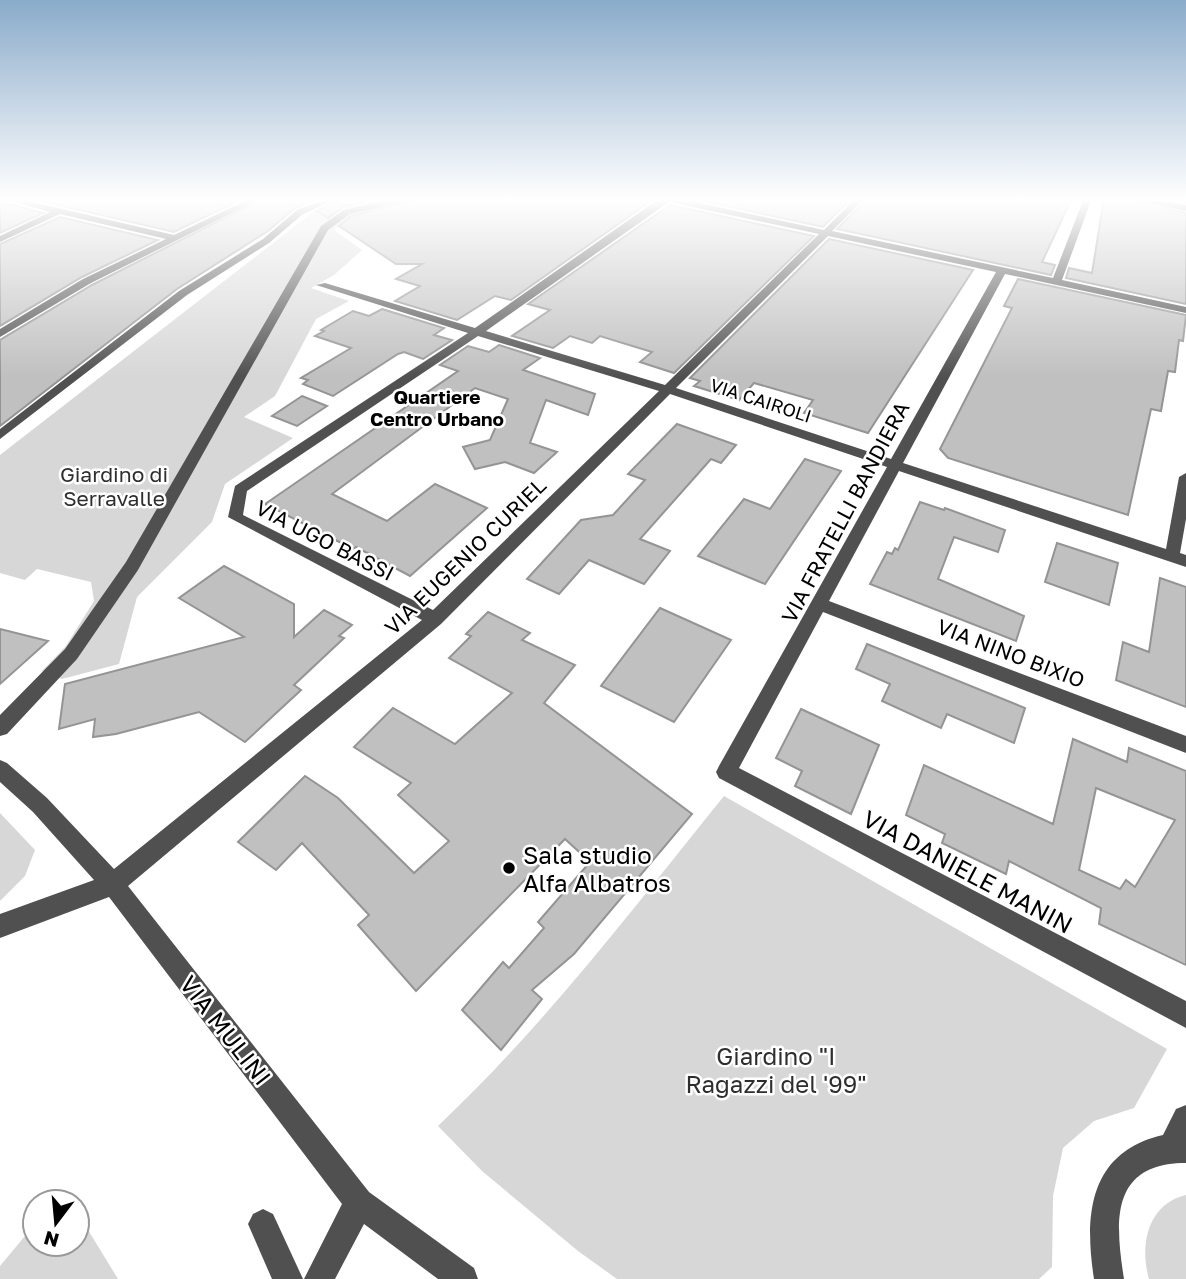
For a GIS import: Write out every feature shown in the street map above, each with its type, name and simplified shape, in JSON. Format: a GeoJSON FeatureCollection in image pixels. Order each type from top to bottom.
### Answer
{"type":"FeatureCollection","features":[{"type":"Feature","properties":{"kind":"street"},"geometry":{"type":"LineString","coordinates":[[0,334],[87,281],[134,258]]}},
{"type":"Feature","properties":{"kind":"street"},"geometry":{"type":"LineString","coordinates":[[0,435],[183,293],[239,258]]}},
{"type":"Feature","properties":{"kind":"street"},"geometry":{"type":"LineString","coordinates":[[0,728],[71,654],[132,566],[203,446],[308,258]]}},
{"type":"Feature","properties":{"kind":"street"},"geometry":{"type":"LineString","coordinates":[[477,332],[583,258]]}},
{"type":"Feature","properties":{"kind":"street","name":"VIA EUGENIO CURIEL"},"geometry":{"type":"LineString","coordinates":[[0,926],[113,884],[435,619],[801,258]]}},
{"type":"Feature","properties":{"kind":"street"},"geometry":{"type":"LineString","coordinates":[[934,258],[1186,310]]}},
{"type":"Feature","properties":{"kind":"street"},"geometry":{"type":"LineString","coordinates":[[1056,284],[1066,258]]}},
{"type":"Feature","properties":{"kind":"street","name":"VIA FRATELLI BANDIERA"},"geometry":{"type":"LineString","coordinates":[[726,772],[1000,272]]}},
{"type":"Feature","properties":{"kind":"street","name":"VIA CAIROLI"},"geometry":{"type":"LineString","coordinates":[[321,285],[666,389],[1179,558]]}},
{"type":"Feature","properties":{"kind":"street","name":"VIA UGO BASSI"},"geometry":{"type":"LineString","coordinates":[[435,619],[234,517],[240,489],[477,332]]}},
{"type":"Feature","properties":{"kind":"street"},"geometry":{"type":"LineString","coordinates":[[1179,558],[1186,477]]}},
{"type":"Feature","properties":{"kind":"street","name":"VIA NINO BIXIO"},"geometry":{"type":"LineString","coordinates":[[819,604],[1186,745]]}},
{"type":"Feature","properties":{"kind":"street","name":"VIA MULINI"},"geometry":{"type":"LineString","coordinates":[[0,769],[40,805],[113,884],[359,1202],[463,1279]]}},
{"type":"Feature","properties":{"kind":"street","name":"VIA DANIELE MANIN"},"geometry":{"type":"LineString","coordinates":[[726,772],[1186,1015]]}},
{"type":"Feature","properties":{"kind":"street"},"geometry":{"type":"LineString","coordinates":[[1109,1279],[1103,1237],[1107,1199],[1121,1172],[1143,1154],[1179,1149],[1186,1119]]}},
{"type":"Feature","properties":{"kind":"street"},"geometry":{"type":"LineString","coordinates":[[319,1279],[359,1202]]}},
{"type":"Feature","properties":{"kind":"street"},"geometry":{"type":"LineString","coordinates":[[263,1224],[288,1279]]}},
{"type":"Feature","properties":{"kind":"green space","name":"Giardino di Serravalle"},"geometry":{"type":"Polygon","coordinates":[[[254,258],[353,258],[334,275],[311,288],[349,301],[316,319],[275,396],[244,417],[293,438],[225,484],[212,522],[137,597],[119,664],[62,679],[42,671],[66,646],[94,601],[91,582],[37,569],[25,580],[0,573],[0,455],[254,258]]]}},
{"type":"Feature","properties":{"kind":"green space","name":"Giardino \"I Ragazzi del '99\""},"geometry":{"type":"Polygon","coordinates":[[[724,796],[1167,1049],[1134,1108],[1094,1121],[1063,1148],[1053,1196],[1052,1267],[1039,1279],[617,1279],[578,1251],[482,1171],[438,1126],[551,1008],[724,796]]]}},
{"type":"Feature","properties":{"kind":"green space"},"geometry":{"type":"Polygon","coordinates":[[[0,813],[35,850],[25,876],[0,901],[0,813]]]}},
{"type":"Feature","properties":{"kind":"green space"},"geometry":{"type":"Polygon","coordinates":[[[1186,1195],[1186,1279],[1149,1279],[1145,1252],[1149,1227],[1163,1207],[1186,1195]]]}},
{"type":"Feature","properties":{"kind":"green space"},"geometry":{"type":"Polygon","coordinates":[[[91,1235],[118,1279],[0,1279],[0,1266],[21,1241],[21,1258],[91,1258],[91,1235]]]}},
{"type":"Feature","properties":{"kind":"building"},"geometry":{"type":"Polygon","coordinates":[[[0,258],[122,258],[82,277],[0,326],[0,258]]]}},
{"type":"Feature","properties":{"kind":"building"},"geometry":{"type":"Polygon","coordinates":[[[146,258],[226,258],[177,289],[0,426],[0,340],[92,285],[146,258]]]}},
{"type":"Feature","properties":{"kind":"building"},"geometry":{"type":"Polygon","coordinates":[[[387,258],[571,258],[511,300],[495,296],[457,320],[395,301],[420,286],[396,279],[422,264],[396,264],[387,258]]]}},
{"type":"Feature","properties":{"kind":"building"},"geometry":{"type":"Polygon","coordinates":[[[594,258],[792,258],[674,373],[640,362],[652,352],[600,336],[592,343],[570,336],[553,348],[512,336],[550,310],[528,304],[594,258]]]}},
{"type":"Feature","properties":{"kind":"building"},"geometry":{"type":"Polygon","coordinates":[[[810,258],[916,258],[973,270],[868,433],[804,413],[813,400],[754,383],[739,400],[694,386],[700,381],[690,378],[810,258]]]}},
{"type":"Feature","properties":{"kind":"building"},"geometry":{"type":"Polygon","coordinates":[[[970,258],[1044,258],[1042,262],[1055,265],[1051,275],[970,258]]]}},
{"type":"Feature","properties":{"kind":"building"},"geometry":{"type":"Polygon","coordinates":[[[1094,258],[1186,258],[1186,304],[1066,278],[1069,268],[1092,273],[1094,258]]]}},
{"type":"Feature","properties":{"kind":"building"},"geometry":{"type":"Polygon","coordinates":[[[1018,279],[1186,315],[1183,341],[1179,340],[1175,372],[1168,371],[1161,411],[1151,409],[1128,515],[948,458],[940,449],[1012,308],[1004,306],[1018,279]]]}},
{"type":"Feature","properties":{"kind":"building"},"geometry":{"type":"Polygon","coordinates":[[[382,309],[444,328],[434,335],[452,340],[423,359],[404,352],[398,354],[333,396],[303,384],[308,380],[301,378],[351,348],[315,336],[324,331],[321,330],[353,311],[369,316],[382,309]]]}},
{"type":"Feature","properties":{"kind":"building"},"geometry":{"type":"Polygon","coordinates":[[[499,345],[540,358],[523,370],[595,394],[588,415],[546,400],[530,443],[557,452],[534,473],[505,462],[475,469],[463,447],[490,440],[508,399],[475,388],[332,494],[387,521],[435,484],[487,508],[410,576],[265,504],[458,371],[440,365],[468,346],[489,352],[499,345]]]}},
{"type":"Feature","properties":{"kind":"building"},"geometry":{"type":"Polygon","coordinates":[[[302,396],[327,406],[297,426],[272,416],[302,396]]]}},
{"type":"Feature","properties":{"kind":"building"},"geometry":{"type":"Polygon","coordinates":[[[677,424],[736,445],[721,463],[711,459],[640,539],[670,551],[644,584],[589,560],[559,594],[527,579],[581,520],[613,515],[645,480],[628,474],[677,424]]]}},
{"type":"Feature","properties":{"kind":"building"},"geometry":{"type":"Polygon","coordinates":[[[805,459],[841,471],[765,584],[698,556],[744,499],[770,509],[805,459]]]}},
{"type":"Feature","properties":{"kind":"building"},"geometry":{"type":"Polygon","coordinates":[[[920,502],[944,510],[945,508],[1005,530],[998,552],[954,537],[938,579],[1024,616],[1016,641],[870,584],[887,552],[892,554],[895,548],[898,550],[920,502]]]}},
{"type":"Feature","properties":{"kind":"building"},"geometry":{"type":"Polygon","coordinates":[[[1057,543],[1118,563],[1109,605],[1045,582],[1057,543]]]}},
{"type":"Feature","properties":{"kind":"building"},"geometry":{"type":"Polygon","coordinates":[[[224,566],[294,604],[294,637],[324,610],[352,625],[339,636],[344,638],[294,685],[301,690],[245,742],[199,712],[116,734],[93,737],[95,719],[59,729],[65,684],[244,637],[179,598],[224,566]]]}},
{"type":"Feature","properties":{"kind":"building"},"geometry":{"type":"Polygon","coordinates":[[[1160,578],[1186,587],[1186,707],[1116,680],[1123,642],[1149,652],[1160,578]]]}},
{"type":"Feature","properties":{"kind":"building"},"geometry":{"type":"Polygon","coordinates":[[[660,608],[731,640],[674,722],[601,686],[660,608]]]}},
{"type":"Feature","properties":{"kind":"building"},"geometry":{"type":"Polygon","coordinates":[[[488,612],[530,633],[522,640],[575,665],[544,703],[692,814],[574,954],[532,990],[542,999],[501,1050],[462,1010],[503,962],[509,968],[544,928],[538,922],[590,862],[565,839],[416,991],[358,925],[369,915],[302,843],[276,870],[238,842],[305,776],[338,798],[414,873],[449,841],[398,795],[411,783],[354,747],[393,708],[455,744],[512,693],[449,658],[471,636],[466,634],[488,612]]]}},
{"type":"Feature","properties":{"kind":"building"},"geometry":{"type":"Polygon","coordinates":[[[0,629],[48,641],[0,684],[0,629]]]}},
{"type":"Feature","properties":{"kind":"building"},"geometry":{"type":"Polygon","coordinates":[[[867,644],[1025,708],[1014,743],[947,714],[941,728],[882,701],[890,684],[856,669],[867,644]]]}},
{"type":"Feature","properties":{"kind":"building"},"geometry":{"type":"Polygon","coordinates":[[[801,709],[879,745],[851,814],[795,786],[802,771],[776,758],[801,709]]]}},
{"type":"Feature","properties":{"kind":"building"},"geometry":{"type":"Polygon","coordinates":[[[1073,739],[1127,762],[1129,748],[1186,771],[1186,965],[1099,924],[1101,908],[1009,861],[1006,874],[942,843],[945,834],[906,815],[924,765],[1053,824],[1073,739]],[[1096,788],[1079,870],[1120,889],[1126,880],[1135,887],[1175,820],[1096,788]]]}},
{"type":"Feature","properties":{"kind":"place","name":"Sala studio Alfa Albatros"},"geometry":{"type":"Point","coordinates":[509,868]}},
{"type":"Feature","properties":{"kind":"district","name":"Quartiere Centro Urbano"},"geometry":{"type":"Point","coordinates":[437,407]}}]}
